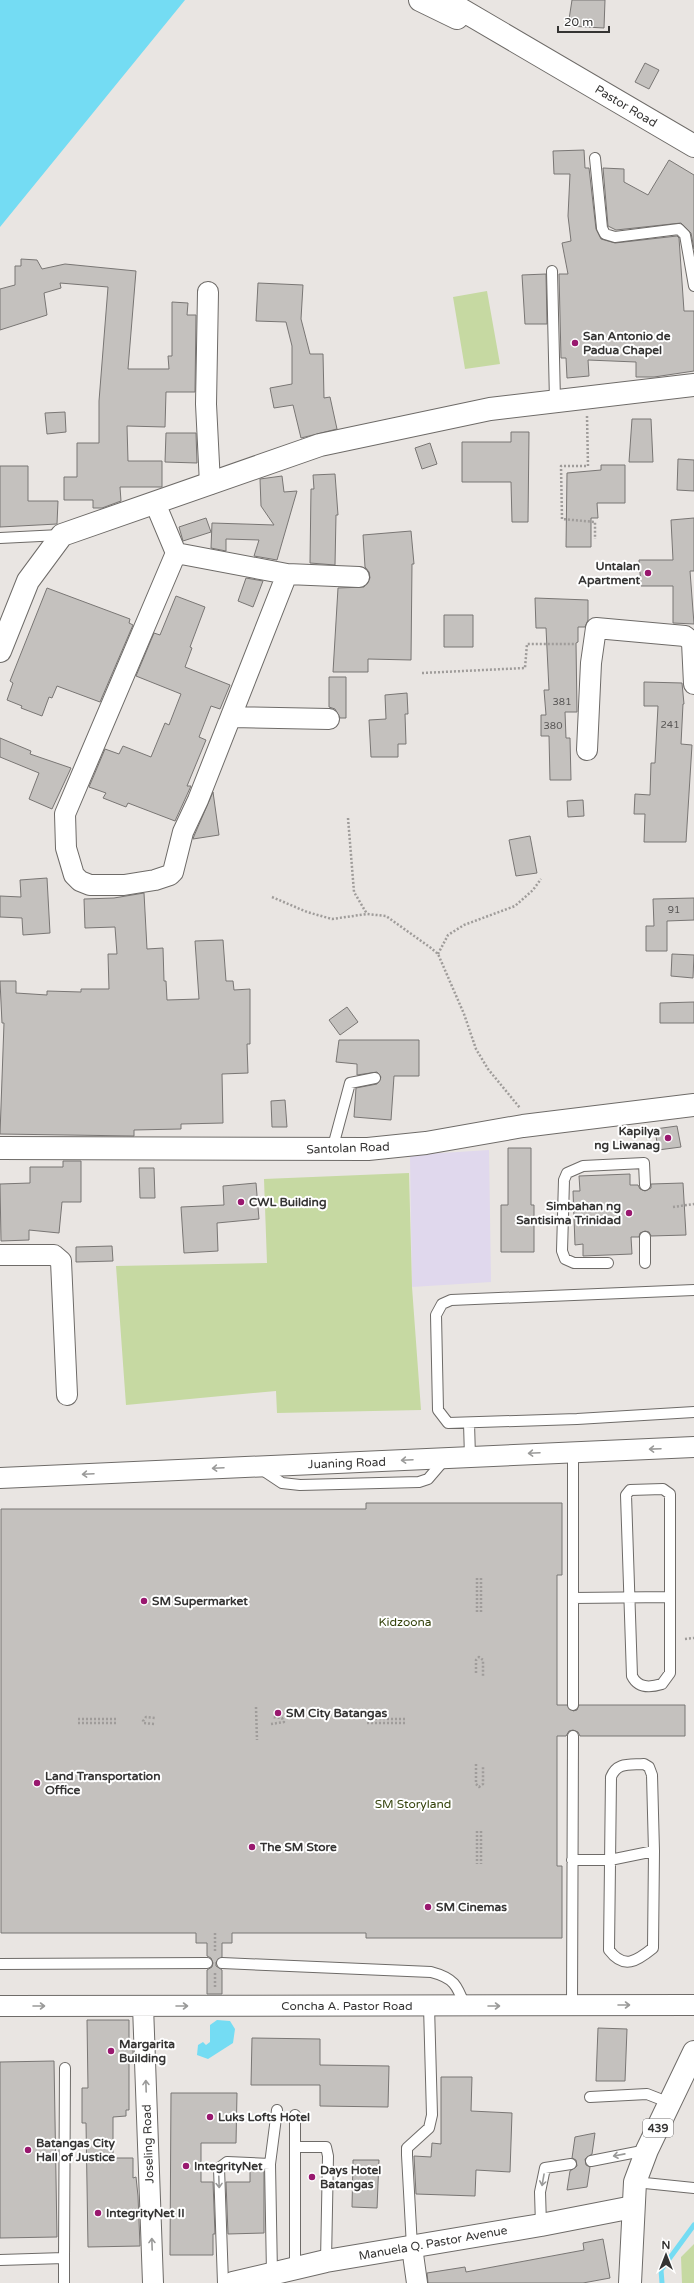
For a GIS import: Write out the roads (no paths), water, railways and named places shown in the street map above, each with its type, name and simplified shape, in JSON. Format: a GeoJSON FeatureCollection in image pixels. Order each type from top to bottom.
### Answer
{"type":"FeatureCollection","features":[{"type":"Feature","properties":{"kind":"street","name":"Pastor Road"},"geometry":{"type":"LineString","coordinates":[[420,0],[558,66]]}},
{"type":"Feature","properties":{"kind":"street","name":"Pastor Road"},"geometry":{"type":"LineString","coordinates":[[445,0],[694,146]]}},
{"type":"Feature","properties":{"kind":"street"},"geometry":{"type":"LineString","coordinates":[[208,292],[206,404],[210,484]]}},
{"type":"Feature","properties":{"kind":"street"},"geometry":{"type":"LineString","coordinates":[[0,651],[28,581],[62,535],[320,445],[475,412],[694,385]]}},
{"type":"Feature","properties":{"kind":"street"},"geometry":{"type":"LineString","coordinates":[[155,503],[168,529],[176,553],[65,814],[66,848],[74,875],[80,881],[90,885],[124,884],[155,880],[170,875],[173,872],[183,832],[232,717],[287,574]]}},
{"type":"Feature","properties":{"kind":"street"},"geometry":{"type":"LineString","coordinates":[[176,553],[287,574],[359,577]]}},
{"type":"Feature","properties":{"kind":"street"},"geometry":{"type":"LineString","coordinates":[[587,750],[596,628],[685,636],[692,642],[694,684]]}},
{"type":"Feature","properties":{"kind":"street"},"geometry":{"type":"LineString","coordinates":[[232,717],[329,719]]}},
{"type":"Feature","properties":{"kind":"street","name":"Santolan Road"},"geometry":{"type":"LineString","coordinates":[[0,1148],[368,1149],[426,1143],[523,1126],[694,1105]]}},
{"type":"Feature","properties":{"kind":"street"},"geometry":{"type":"LineString","coordinates":[[0,1255],[54,1255],[61,1261],[67,1395]]}},
{"type":"Feature","properties":{"kind":"street","name":"Juaning Road"},"geometry":{"type":"LineString","coordinates":[[0,1478],[573,1451],[694,1447]]}},
{"type":"Feature","properties":{"kind":"street","name":"Concha A. Pastor Road"},"geometry":{"type":"LineString","coordinates":[[0,2006],[694,2006]]}},
{"type":"Feature","properties":{"kind":"street","name":"Joseling Road"},"geometry":{"type":"LineString","coordinates":[[142,2006],[153,2283]]}},
{"type":"Feature","properties":{"kind":"street","name":"439"},"geometry":{"type":"LineString","coordinates":[[630,2283],[635,2182],[647,2150],[694,2052]]}},
{"type":"Feature","properties":{"kind":"street","name":"Manuela Q. Pastor Avenue"},"geometry":{"type":"LineString","coordinates":[[235,2283],[326,2261],[541,2225],[633,2207]]}},
{"type":"Feature","properties":{"kind":"street"},"geometry":{"type":"LineString","coordinates":[[412,2247],[416,2283]]}},
{"type":"Feature","properties":{"kind":"lane"},"geometry":{"type":"LineString","coordinates":[[595,158],[602,228],[605,234],[616,237],[679,229],[685,236],[694,286]]}},
{"type":"Feature","properties":{"kind":"lane"},"geometry":{"type":"LineString","coordinates":[[552,271],[555,401]]}},
{"type":"Feature","properties":{"kind":"lane"},"geometry":{"type":"LineString","coordinates":[[0,538],[62,535]]}},
{"type":"Feature","properties":{"kind":"lane"},"geometry":{"type":"LineString","coordinates":[[332,1150],[350,1083],[375,1078]]}},
{"type":"Feature","properties":{"kind":"lane"},"geometry":{"type":"LineString","coordinates":[[608,1263],[574,1262],[565,1259],[562,1252],[564,1180],[567,1173],[583,1166],[644,1163],[645,1185]]}},
{"type":"Feature","properties":{"kind":"lane"},"geometry":{"type":"LineString","coordinates":[[645,1262],[646,1237]]}},
{"type":"Feature","properties":{"kind":"lane"},"geometry":{"type":"LineString","coordinates":[[694,1290],[451,1300],[442,1304],[436,1315],[438,1410],[448,1423],[694,1412]]}},
{"type":"Feature","properties":{"kind":"lane"},"geometry":{"type":"LineString","coordinates":[[469,1423],[470,1457]]}},
{"type":"Feature","properties":{"kind":"lane"},"geometry":{"type":"LineString","coordinates":[[573,1451],[573,1705]]}},
{"type":"Feature","properties":{"kind":"lane"},"geometry":{"type":"LineString","coordinates":[[663,1489],[670,1494],[670,1597],[670,1673],[666,1680],[654,1687],[645,1687],[636,1683],[632,1676],[626,1495],[630,1490],[663,1489]]}},
{"type":"Feature","properties":{"kind":"lane"},"geometry":{"type":"LineString","coordinates":[[573,1598],[670,1597]]}},
{"type":"Feature","properties":{"kind":"lane"},"geometry":{"type":"LineString","coordinates":[[572,2006],[573,1736]]}},
{"type":"Feature","properties":{"kind":"lane"},"geometry":{"type":"LineString","coordinates":[[644,1764],[649,1767],[652,1774],[654,1851],[653,1948],[637,1960],[630,1962],[615,1957],[609,1950],[610,1860],[611,1777],[614,1769],[620,1766],[644,1764]]}},
{"type":"Feature","properties":{"kind":"lane"},"geometry":{"type":"LineString","coordinates":[[572,1860],[610,1860],[654,1851]]}},
{"type":"Feature","properties":{"kind":"lane"},"geometry":{"type":"LineString","coordinates":[[0,1964],[207,1963]]}},
{"type":"Feature","properties":{"kind":"lane"},"geometry":{"type":"LineString","coordinates":[[222,1963],[431,1972],[445,1975],[458,1985],[465,2006]]}},
{"type":"Feature","properties":{"kind":"lane"},"geometry":{"type":"LineString","coordinates":[[412,2247],[407,2148],[429,2128],[432,2115],[429,2006]]}},
{"type":"Feature","properties":{"kind":"lane"},"geometry":{"type":"LineString","coordinates":[[64,2283],[65,2068]]}},
{"type":"Feature","properties":{"kind":"lane"},"geometry":{"type":"LineString","coordinates":[[590,2097],[647,2094],[670,2103]]}},
{"type":"Feature","properties":{"kind":"lane"},"geometry":{"type":"LineString","coordinates":[[272,2274],[270,2164],[277,2110]]}},
{"type":"Feature","properties":{"kind":"lane"},"geometry":{"type":"LineString","coordinates":[[295,2115],[295,2269]]}},
{"type":"Feature","properties":{"kind":"lane"},"geometry":{"type":"LineString","coordinates":[[295,2147],[326,2147],[328,2156],[326,2261]]}},
{"type":"Feature","properties":{"kind":"lane"},"geometry":{"type":"LineString","coordinates":[[591,2160],[647,2150]]}},
{"type":"Feature","properties":{"kind":"lane"},"geometry":{"type":"LineString","coordinates":[[223,2283],[219,2168],[226,2162],[270,2164]]}},
{"type":"Feature","properties":{"kind":"lane"},"geometry":{"type":"LineString","coordinates":[[541,2225],[540,2192],[545,2168],[571,2164]]}},
{"type":"Feature","properties":{"kind":"lane"},"geometry":{"type":"LineString","coordinates":[[635,2182],[694,2188]]}},
{"type":"Feature","properties":{"kind":"lane"},"geometry":{"type":"LineString","coordinates":[[0,2260],[64,2258]]}},
{"type":"Feature","properties":{"kind":"water"},"geometry":{"type":"Polygon","coordinates":[[[0,0],[185,0],[0,227],[0,0]]]}},
{"type":"Feature","properties":{"kind":"water"},"geometry":{"type":"Polygon","coordinates":[[[217,2020],[230,2021],[235,2029],[233,2043],[208,2059],[197,2055],[198,2045],[203,2042],[206,2045],[210,2042],[210,2025],[217,2020]]]}},
{"type":"Feature","properties":{"kind":"waterway"},"geometry":{"type":"LineString","coordinates":[[662,2283],[661,2270],[694,2225]]}},
{"type":"Feature","properties":{"kind":"place","name":"San Antonio de Padua Chapel"},"geometry":{"type":"Point","coordinates":[575,343]}},
{"type":"Feature","properties":{"kind":"place","name":"Untalan Apartment"},"geometry":{"type":"Point","coordinates":[648,573]}},
{"type":"Feature","properties":{"kind":"place","name":"Kapilya ng Liwanag"},"geometry":{"type":"Point","coordinates":[668,1138]}},
{"type":"Feature","properties":{"kind":"place","name":"CWL Building"},"geometry":{"type":"Point","coordinates":[241,1202]}},
{"type":"Feature","properties":{"kind":"place","name":"Simbahan ng Santisima Trinidad"},"geometry":{"type":"Point","coordinates":[629,1213]}},
{"type":"Feature","properties":{"kind":"place","name":"SM Supermarket"},"geometry":{"type":"Point","coordinates":[144,1601]}},
{"type":"Feature","properties":{"kind":"place","name":"SM City Batangas"},"geometry":{"type":"Point","coordinates":[278,1713]}},
{"type":"Feature","properties":{"kind":"place","name":"Land Transportation Office"},"geometry":{"type":"Point","coordinates":[37,1783]}},
{"type":"Feature","properties":{"kind":"place","name":"The SM Store"},"geometry":{"type":"Point","coordinates":[252,1847]}},
{"type":"Feature","properties":{"kind":"place","name":"SM Cinemas"},"geometry":{"type":"Point","coordinates":[428,1907]}},
{"type":"Feature","properties":{"kind":"place","name":"Margarita Building"},"geometry":{"type":"Point","coordinates":[111,2051]}},
{"type":"Feature","properties":{"kind":"place","name":"Luks Lofts Hotel"},"geometry":{"type":"Point","coordinates":[210,2117]}},
{"type":"Feature","properties":{"kind":"place","name":"Batangas City Hall of Justice"},"geometry":{"type":"Point","coordinates":[28,2150]}},
{"type":"Feature","properties":{"kind":"place","name":"IntegrityNet"},"geometry":{"type":"Point","coordinates":[186,2166]}},
{"type":"Feature","properties":{"kind":"place","name":"Days Hotel Batangas"},"geometry":{"type":"Point","coordinates":[312,2177]}},
{"type":"Feature","properties":{"kind":"place","name":"IntegrityNet II"},"geometry":{"type":"Point","coordinates":[98,2213]}},
{"type":"Feature","properties":{"kind":"park label","name":"Kidzoona"},"geometry":{"type":"Point","coordinates":[405,1622]}},
{"type":"Feature","properties":{"kind":"park label","name":"SM Storyland"},"geometry":{"type":"Point","coordinates":[413,1804]}}]}
